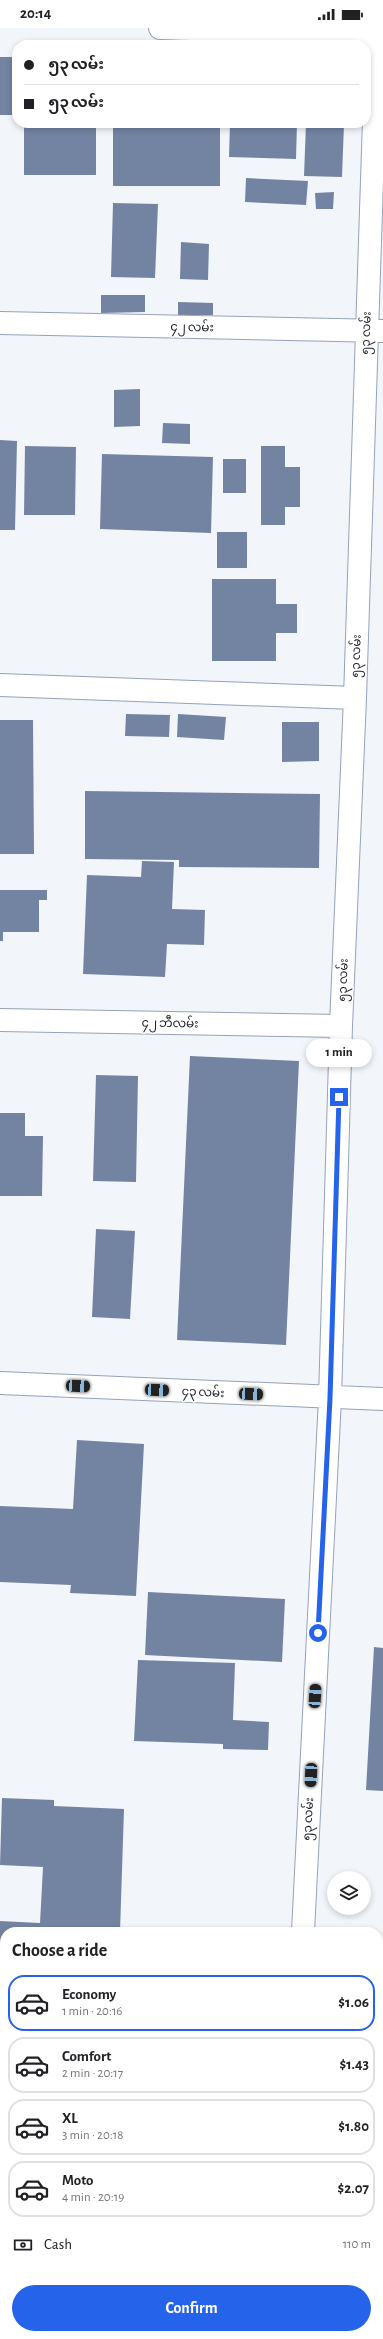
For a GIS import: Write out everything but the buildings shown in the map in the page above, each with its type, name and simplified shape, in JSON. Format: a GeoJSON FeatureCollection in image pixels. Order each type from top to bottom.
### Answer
{"type":"FeatureCollection","features":[{"type":"Feature","properties":{"kind":"street"},"geometry":{"type":"LineString","coordinates":[[160,28],[379,32]]}},
{"type":"Feature","properties":{"kind":"street","name":"၅၃ လမ်း"},"geometry":{"type":"LineString","coordinates":[[303,1927],[330,1398],[341,1026],[355,698],[374,331],[379,32]]}},
{"type":"Feature","properties":{"kind":"street","name":"၄၂ လမ်း"},"geometry":{"type":"LineString","coordinates":[[0,323],[374,331]]}},
{"type":"Feature","properties":{"kind":"street"},"geometry":{"type":"LineString","coordinates":[[0,685],[355,698]]}},
{"type":"Feature","properties":{"kind":"street","name":"၄၂ ဘီလမ်း"},"geometry":{"type":"LineString","coordinates":[[0,1020],[341,1026]]}},
{"type":"Feature","properties":{"kind":"street","name":"၄၃ လမ်း"},"geometry":{"type":"LineString","coordinates":[[0,1383],[330,1398],[383,1399]]}},
{"type":"Feature","properties":{"kind":"route"},"geometry":{"type":"LineString","coordinates":[[318,1633],[330,1398],[339,1097]]}}]}
